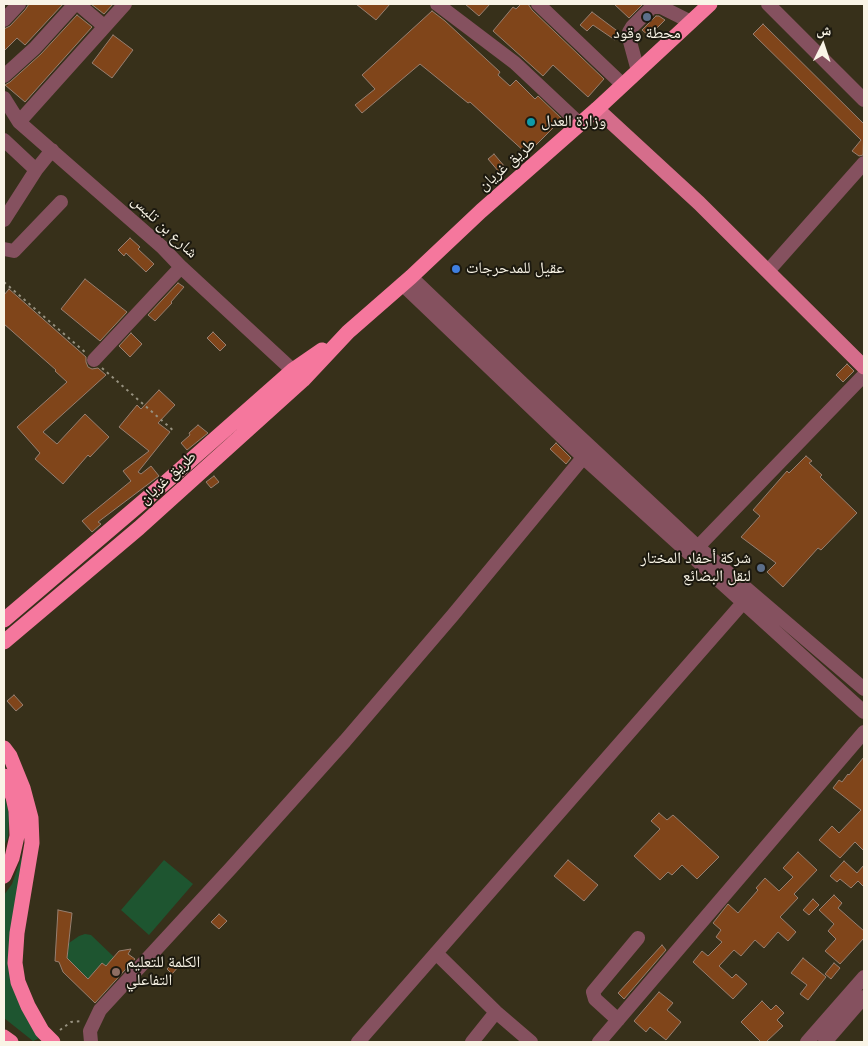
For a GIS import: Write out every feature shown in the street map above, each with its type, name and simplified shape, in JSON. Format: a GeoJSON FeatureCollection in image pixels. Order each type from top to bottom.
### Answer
{"type":"FeatureCollection","features":[{"type":"Feature","properties":{"kind":"highway","name":"طريق غريان"},"geometry":{"type":"LineString","coordinates":[[4,620],[166,482],[298,375],[407,281],[481,211],[597,110],[691,22],[704,5]]}},
{"type":"Feature","properties":{"kind":"highway","name":"طريق غريان"},"geometry":{"type":"LineString","coordinates":[[4,642],[139,528],[298,375]]}},
{"type":"Feature","properties":{"kind":"highway"},"geometry":{"type":"LineString","coordinates":[[4,748],[10,756],[24,788],[31,818],[32,842],[16,933],[15,963],[18,982],[28,1006],[42,1031],[53,1042]]}},
{"type":"Feature","properties":{"kind":"highway"},"geometry":{"type":"LineString","coordinates":[[4,776],[13,797],[16,811],[17,836],[12,858],[4,876]]}},
{"type":"Feature","properties":{"kind":"highway"},"geometry":{"type":"LineString","coordinates":[[4,1037],[11,1042]]}},
{"type":"Feature","properties":{"kind":"main road"},"geometry":{"type":"LineString","coordinates":[[597,110],[699,203],[864,367]]}},
{"type":"Feature","properties":{"kind":"street"},"geometry":{"type":"LineString","coordinates":[[4,20],[19,4]]}},
{"type":"Feature","properties":{"kind":"street"},"geometry":{"type":"LineString","coordinates":[[4,76],[35,48],[77,4],[104,26]]}},
{"type":"Feature","properties":{"kind":"street"},"geometry":{"type":"LineString","coordinates":[[19,122],[125,4]]}},
{"type":"Feature","properties":{"kind":"street"},"geometry":{"type":"LineString","coordinates":[[437,4],[515,63],[580,124]]}},
{"type":"Feature","properties":{"kind":"street"},"geometry":{"type":"LineString","coordinates":[[538,4],[623,85]]}},
{"type":"Feature","properties":{"kind":"street"},"geometry":{"type":"LineString","coordinates":[[768,4],[864,100]]}},
{"type":"Feature","properties":{"kind":"street"},"geometry":{"type":"LineString","coordinates":[[638,71],[629,32],[652,7],[661,6],[691,22]]}},
{"type":"Feature","properties":{"kind":"street","name":"شارع بن تليس"},"geometry":{"type":"LineString","coordinates":[[4,98],[19,122],[162,247],[181,267],[298,375]]}},
{"type":"Feature","properties":{"kind":"street"},"geometry":{"type":"LineString","coordinates":[[4,140],[36,170]]}},
{"type":"Feature","properties":{"kind":"street"},"geometry":{"type":"LineString","coordinates":[[4,220],[36,170],[52,150]]}},
{"type":"Feature","properties":{"kind":"street"},"geometry":{"type":"LineString","coordinates":[[768,271],[864,163]]}},
{"type":"Feature","properties":{"kind":"street"},"geometry":{"type":"LineString","coordinates":[[4,249],[14,251],[61,202]]}},
{"type":"Feature","properties":{"kind":"street"},"geometry":{"type":"LineString","coordinates":[[94,360],[181,267]]}},
{"type":"Feature","properties":{"kind":"street"},"geometry":{"type":"LineString","coordinates":[[407,281],[587,453],[747,598],[864,712]]}},
{"type":"Feature","properties":{"kind":"street"},"geometry":{"type":"LineString","coordinates":[[694,551],[864,375]]}},
{"type":"Feature","properties":{"kind":"street"},"geometry":{"type":"LineString","coordinates":[[91,1042],[90,1031],[100,1010],[345,741],[587,453]]}},
{"type":"Feature","properties":{"kind":"street"},"geometry":{"type":"LineString","coordinates":[[747,598],[864,689]]}},
{"type":"Feature","properties":{"kind":"street"},"geometry":{"type":"LineString","coordinates":[[358,1042],[747,598]]}},
{"type":"Feature","properties":{"kind":"street"},"geometry":{"type":"LineString","coordinates":[[599,1042],[864,732]]}},
{"type":"Feature","properties":{"kind":"street"},"geometry":{"type":"LineString","coordinates":[[618,1020],[595,999],[594,992],[638,938]]}},
{"type":"Feature","properties":{"kind":"street"},"geometry":{"type":"LineString","coordinates":[[436,954],[496,1012],[531,1042]]}},
{"type":"Feature","properties":{"kind":"street"},"geometry":{"type":"LineString","coordinates":[[818,1040],[850,1004],[864,977]]}},
{"type":"Feature","properties":{"kind":"street"},"geometry":{"type":"LineString","coordinates":[[850,1004],[864,997]]}},
{"type":"Feature","properties":{"kind":"street"},"geometry":{"type":"LineString","coordinates":[[472,1042],[496,1012]]}},
{"type":"Feature","properties":{"kind":"green space"},"geometry":{"type":"Polygon","coordinates":[[[4,794],[9,814],[8,837],[4,846],[4,794]]]}},
{"type":"Feature","properties":{"kind":"green space"},"geometry":{"type":"Polygon","coordinates":[[[24,850],[10,967],[42,1037],[33,1041],[4,1018],[4,895],[12,884],[24,850]]]}},
{"type":"Feature","properties":{"kind":"green space"},"geometry":{"type":"Polygon","coordinates":[[[164,860],[193,884],[149,935],[121,910],[164,860]]]}},
{"type":"Feature","properties":{"kind":"green space"},"geometry":{"type":"Polygon","coordinates":[[[85,934],[91,935],[114,957],[106,966],[102,963],[88,979],[67,961],[69,943],[85,934]]]}},
{"type":"Feature","properties":{"kind":"building"},"geometry":{"type":"Polygon","coordinates":[[[29,4],[63,4],[25,45],[17,38],[4,51],[4,29],[10,26],[29,4]]]}},
{"type":"Feature","properties":{"kind":"building"},"geometry":{"type":"Polygon","coordinates":[[[91,4],[113,4],[104,14],[91,4]]]}},
{"type":"Feature","properties":{"kind":"building"},"geometry":{"type":"Polygon","coordinates":[[[356,4],[390,4],[376,20],[356,4]]]}},
{"type":"Feature","properties":{"kind":"building"},"geometry":{"type":"Polygon","coordinates":[[[465,4],[490,4],[479,16],[465,4]]]}},
{"type":"Feature","properties":{"kind":"building"},"geometry":{"type":"Polygon","coordinates":[[[521,4],[528,4],[604,79],[588,97],[553,65],[543,76],[493,31],[513,7],[516,9],[521,4]]]}},
{"type":"Feature","properties":{"kind":"building"},"geometry":{"type":"Polygon","coordinates":[[[614,4],[643,4],[629,18],[614,4]]]}},
{"type":"Feature","properties":{"kind":"building"},"geometry":{"type":"Polygon","coordinates":[[[432,11],[500,72],[498,75],[510,86],[516,80],[535,99],[538,96],[562,119],[527,154],[470,102],[468,103],[420,64],[362,113],[355,105],[375,89],[362,75],[432,11]]]}},
{"type":"Feature","properties":{"kind":"building"},"geometry":{"type":"Polygon","coordinates":[[[592,12],[620,33],[615,40],[593,25],[587,31],[580,25],[592,12]]]}},
{"type":"Feature","properties":{"kind":"building"},"geometry":{"type":"Polygon","coordinates":[[[77,15],[92,27],[25,102],[5,85],[41,54],[77,15]]]}},
{"type":"Feature","properties":{"kind":"building"},"geometry":{"type":"Polygon","coordinates":[[[656,16],[665,20],[649,36],[642,30],[656,16]]]}},
{"type":"Feature","properties":{"kind":"building"},"geometry":{"type":"Polygon","coordinates":[[[763,24],[864,124],[863,155],[859,156],[852,151],[861,140],[753,34],[763,24]]]}},
{"type":"Feature","properties":{"kind":"building"},"geometry":{"type":"Polygon","coordinates":[[[113,35],[133,50],[112,78],[92,63],[113,35]]]}},
{"type":"Feature","properties":{"kind":"building"},"geometry":{"type":"Polygon","coordinates":[[[494,154],[505,167],[499,172],[488,159],[494,154]]]}},
{"type":"Feature","properties":{"kind":"building"},"geometry":{"type":"Polygon","coordinates":[[[130,238],[140,247],[138,249],[154,264],[146,272],[126,253],[124,256],[118,250],[130,238]]]}},
{"type":"Feature","properties":{"kind":"building"},"geometry":{"type":"Polygon","coordinates":[[[85,279],[127,312],[100,341],[61,309],[85,279]]]}},
{"type":"Feature","properties":{"kind":"building"},"geometry":{"type":"Polygon","coordinates":[[[178,283],[184,287],[155,321],[148,315],[178,283]]]}},
{"type":"Feature","properties":{"kind":"building"},"geometry":{"type":"Polygon","coordinates":[[[9,289],[86,357],[88,367],[92,369],[98,368],[106,375],[43,432],[57,444],[85,414],[109,437],[90,457],[88,455],[63,484],[35,459],[40,453],[17,427],[67,382],[4,324],[4,295],[9,289]]]}},
{"type":"Feature","properties":{"kind":"building"},"geometry":{"type":"Polygon","coordinates":[[[213,332],[226,345],[220,351],[207,338],[213,332]]]}},
{"type":"Feature","properties":{"kind":"building"},"geometry":{"type":"Polygon","coordinates":[[[131,333],[142,344],[130,357],[119,346],[131,333]]]}},
{"type":"Feature","properties":{"kind":"building"},"geometry":{"type":"Polygon","coordinates":[[[847,364],[854,371],[843,382],[836,375],[847,364]]]}},
{"type":"Feature","properties":{"kind":"building"},"geometry":{"type":"Polygon","coordinates":[[[159,390],[175,405],[158,423],[170,432],[138,472],[141,474],[151,466],[159,476],[98,522],[101,524],[92,532],[82,521],[131,481],[123,471],[149,451],[119,427],[137,405],[141,409],[159,390]]]}},
{"type":"Feature","properties":{"kind":"building"},"geometry":{"type":"Polygon","coordinates":[[[198,425],[208,433],[187,450],[181,443],[198,425]]]}},
{"type":"Feature","properties":{"kind":"building"},"geometry":{"type":"Polygon","coordinates":[[[556,443],[571,458],[566,464],[550,449],[556,443]]]}},
{"type":"Feature","properties":{"kind":"building"},"geometry":{"type":"Polygon","coordinates":[[[806,456],[812,461],[809,463],[822,475],[820,477],[857,513],[821,550],[818,548],[783,587],[767,572],[776,563],[741,537],[760,516],[753,510],[787,471],[789,473],[806,456]]]}},
{"type":"Feature","properties":{"kind":"building"},"geometry":{"type":"Polygon","coordinates":[[[214,476],[219,482],[211,488],[206,482],[214,476]]]}},
{"type":"Feature","properties":{"kind":"building"},"geometry":{"type":"Polygon","coordinates":[[[14,695],[23,705],[16,711],[7,701],[14,695]]]}},
{"type":"Feature","properties":{"kind":"building"},"geometry":{"type":"Polygon","coordinates":[[[864,757],[864,851],[855,842],[840,858],[819,840],[832,826],[839,833],[861,810],[833,788],[839,780],[842,782],[849,775],[864,757]]]}},
{"type":"Feature","properties":{"kind":"building"},"geometry":{"type":"Polygon","coordinates":[[[659,813],[667,820],[673,815],[719,857],[697,879],[682,865],[672,875],[668,872],[660,880],[634,856],[660,829],[651,821],[659,813]]]}},
{"type":"Feature","properties":{"kind":"building"},"geometry":{"type":"Polygon","coordinates":[[[798,852],[817,870],[794,894],[798,898],[780,917],[796,932],[788,941],[778,932],[764,948],[755,940],[741,956],[734,950],[719,966],[732,978],[736,974],[747,984],[733,999],[693,962],[702,951],[708,956],[722,942],[716,937],[721,930],[713,923],[728,904],[738,913],[758,890],[756,888],[765,878],[779,891],[793,877],[783,868],[798,852]]]}},
{"type":"Feature","properties":{"kind":"building"},"geometry":{"type":"Polygon","coordinates":[[[568,860],[598,885],[584,901],[554,876],[568,860]]]}},
{"type":"Feature","properties":{"kind":"building"},"geometry":{"type":"Polygon","coordinates":[[[844,861],[857,873],[864,865],[864,887],[858,881],[851,888],[840,879],[837,882],[830,876],[844,861]]]}},
{"type":"Feature","properties":{"kind":"building"},"geometry":{"type":"Polygon","coordinates":[[[834,895],[842,903],[838,908],[864,931],[864,938],[840,964],[825,951],[836,939],[828,931],[834,924],[819,910],[834,895]]]}},
{"type":"Feature","properties":{"kind":"building"},"geometry":{"type":"Polygon","coordinates":[[[813,899],[819,905],[809,915],[803,910],[813,899]]]}},
{"type":"Feature","properties":{"kind":"building"},"geometry":{"type":"Polygon","coordinates":[[[58,910],[72,913],[67,958],[88,979],[102,963],[106,966],[119,951],[131,949],[128,954],[135,959],[95,1003],[63,972],[59,962],[55,961],[58,910]]]}},
{"type":"Feature","properties":{"kind":"building"},"geometry":{"type":"Polygon","coordinates":[[[219,914],[227,921],[219,929],[211,922],[219,914]]]}},
{"type":"Feature","properties":{"kind":"building"},"geometry":{"type":"Polygon","coordinates":[[[662,945],[666,950],[624,999],[618,993],[662,945]]]}},
{"type":"Feature","properties":{"kind":"building"},"geometry":{"type":"Polygon","coordinates":[[[803,958],[826,977],[808,1000],[800,994],[807,985],[791,973],[803,958]]]}},
{"type":"Feature","properties":{"kind":"building"},"geometry":{"type":"Polygon","coordinates":[[[174,961],[179,966],[172,974],[167,969],[174,961]]]}},
{"type":"Feature","properties":{"kind":"building"},"geometry":{"type":"Polygon","coordinates":[[[834,963],[840,968],[831,979],[825,974],[834,963]]]}},
{"type":"Feature","properties":{"kind":"building"},"geometry":{"type":"Polygon","coordinates":[[[659,992],[673,1003],[667,1010],[681,1022],[666,1040],[650,1027],[646,1032],[634,1021],[659,992]]]}},
{"type":"Feature","properties":{"kind":"building"},"geometry":{"type":"Polygon","coordinates":[[[762,1001],[771,1010],[776,1005],[784,1013],[777,1020],[783,1026],[766,1042],[761,1042],[741,1022],[762,1001]]]}},
{"type":"Feature","properties":{"kind":"place","name":"محطة وقود"},"geometry":{"type":"Point","coordinates":[647,17]}},
{"type":"Feature","properties":{"kind":"place","name":"وزارة العدل"},"geometry":{"type":"Point","coordinates":[531,122]}},
{"type":"Feature","properties":{"kind":"place","name":"عقيل للمدحرجات"},"geometry":{"type":"Point","coordinates":[456,269]}},
{"type":"Feature","properties":{"kind":"place","name":"شركة أحفاد المختار لنقل البضائع"},"geometry":{"type":"Point","coordinates":[761,568]}},
{"type":"Feature","properties":{"kind":"place","name":"الكلمة للتعليم التفاعلي"},"geometry":{"type":"Point","coordinates":[116,972]}}]}
